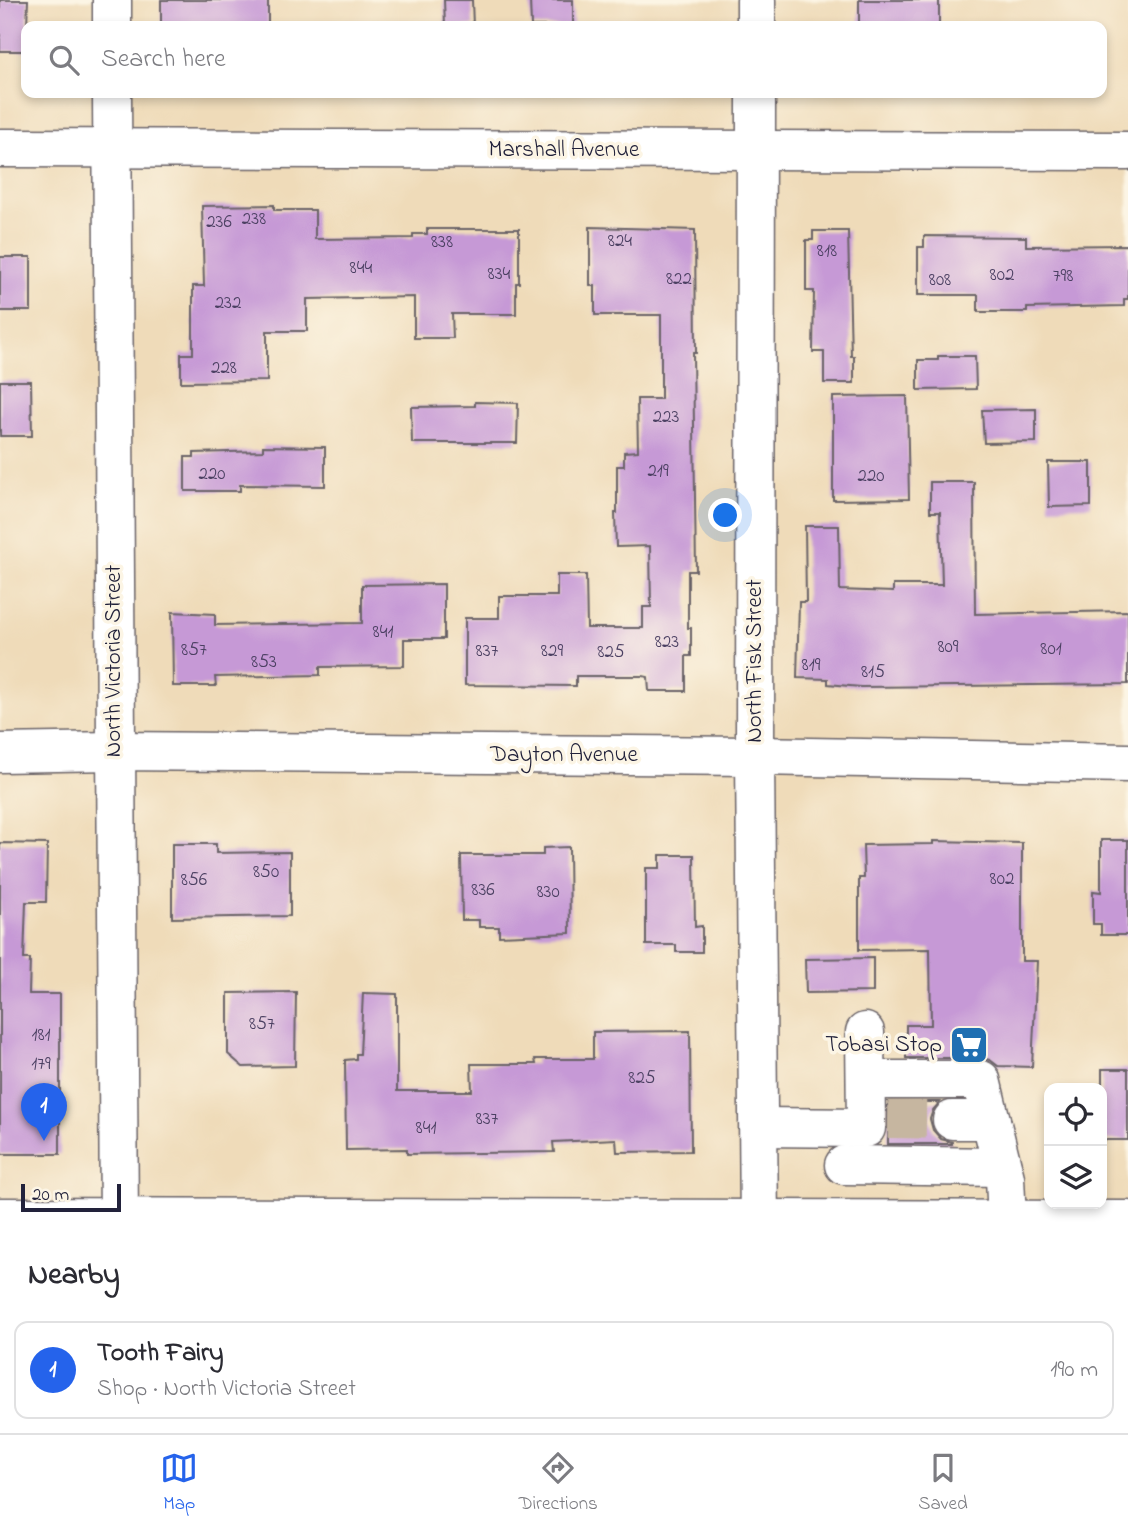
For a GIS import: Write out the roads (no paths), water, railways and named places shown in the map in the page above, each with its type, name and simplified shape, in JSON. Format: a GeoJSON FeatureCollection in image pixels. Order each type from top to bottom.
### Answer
{"type":"FeatureCollection","features":[{"type":"Feature","properties":{"kind":"street"},"geometry":{"type":"LineString","coordinates":[[112,0],[112,21]]}},
{"type":"Feature","properties":{"kind":"street"},"geometry":{"type":"LineString","coordinates":[[756,0],[756,21]]}},
{"type":"Feature","properties":{"kind":"street","name":"North Victoria Street"},"geometry":{"type":"LineString","coordinates":[[112,98],[119,1224]]}},
{"type":"Feature","properties":{"kind":"street","name":"North Fisk Street"},"geometry":{"type":"LineString","coordinates":[[756,98],[755,756],[759,1225]]}},
{"type":"Feature","properties":{"kind":"street","name":"Marshall Avenue"},"geometry":{"type":"LineString","coordinates":[[0,149],[1128,151]]}},
{"type":"Feature","properties":{"kind":"street","name":"Dayton Avenue"},"geometry":{"type":"LineString","coordinates":[[0,753],[114,751],[755,756],[1128,762]]}},
{"type":"Feature","properties":{"kind":"street"},"geometry":{"type":"LineString","coordinates":[[842,1220],[844,1165],[866,1122],[865,1032]]}},
{"type":"Feature","properties":{"kind":"street"},"geometry":{"type":"LineString","coordinates":[[866,1080],[981,1080],[1005,1178],[1007,1220]]}},
{"type":"Feature","properties":{"kind":"street"},"geometry":{"type":"LineString","coordinates":[[952,1120],[991,1120]]}},
{"type":"Feature","properties":{"kind":"street"},"geometry":{"type":"LineString","coordinates":[[759,1127],[866,1122]]}},
{"type":"Feature","properties":{"kind":"street"},"geometry":{"type":"LineString","coordinates":[[844,1165],[1002,1167]]}},
{"type":"Feature","properties":{"kind":"street"},"geometry":{"type":"LineString","coordinates":[[0,1217],[119,1224],[759,1225],[842,1220],[1128,1220]]}},
{"type":"Feature","properties":{"kind":"tunnel"},"geometry":{"type":"LineString","coordinates":[[888,1119],[952,1120]]}},
{"type":"Feature","properties":{"kind":"place","name":"Tobasi Stop"},"geometry":{"type":"Point","coordinates":[969,1045]}},
{"type":"Feature","properties":{"kind":"place","name":"Tooth Fairy"},"geometry":{"type":"Point","coordinates":[44,1141]}}]}
